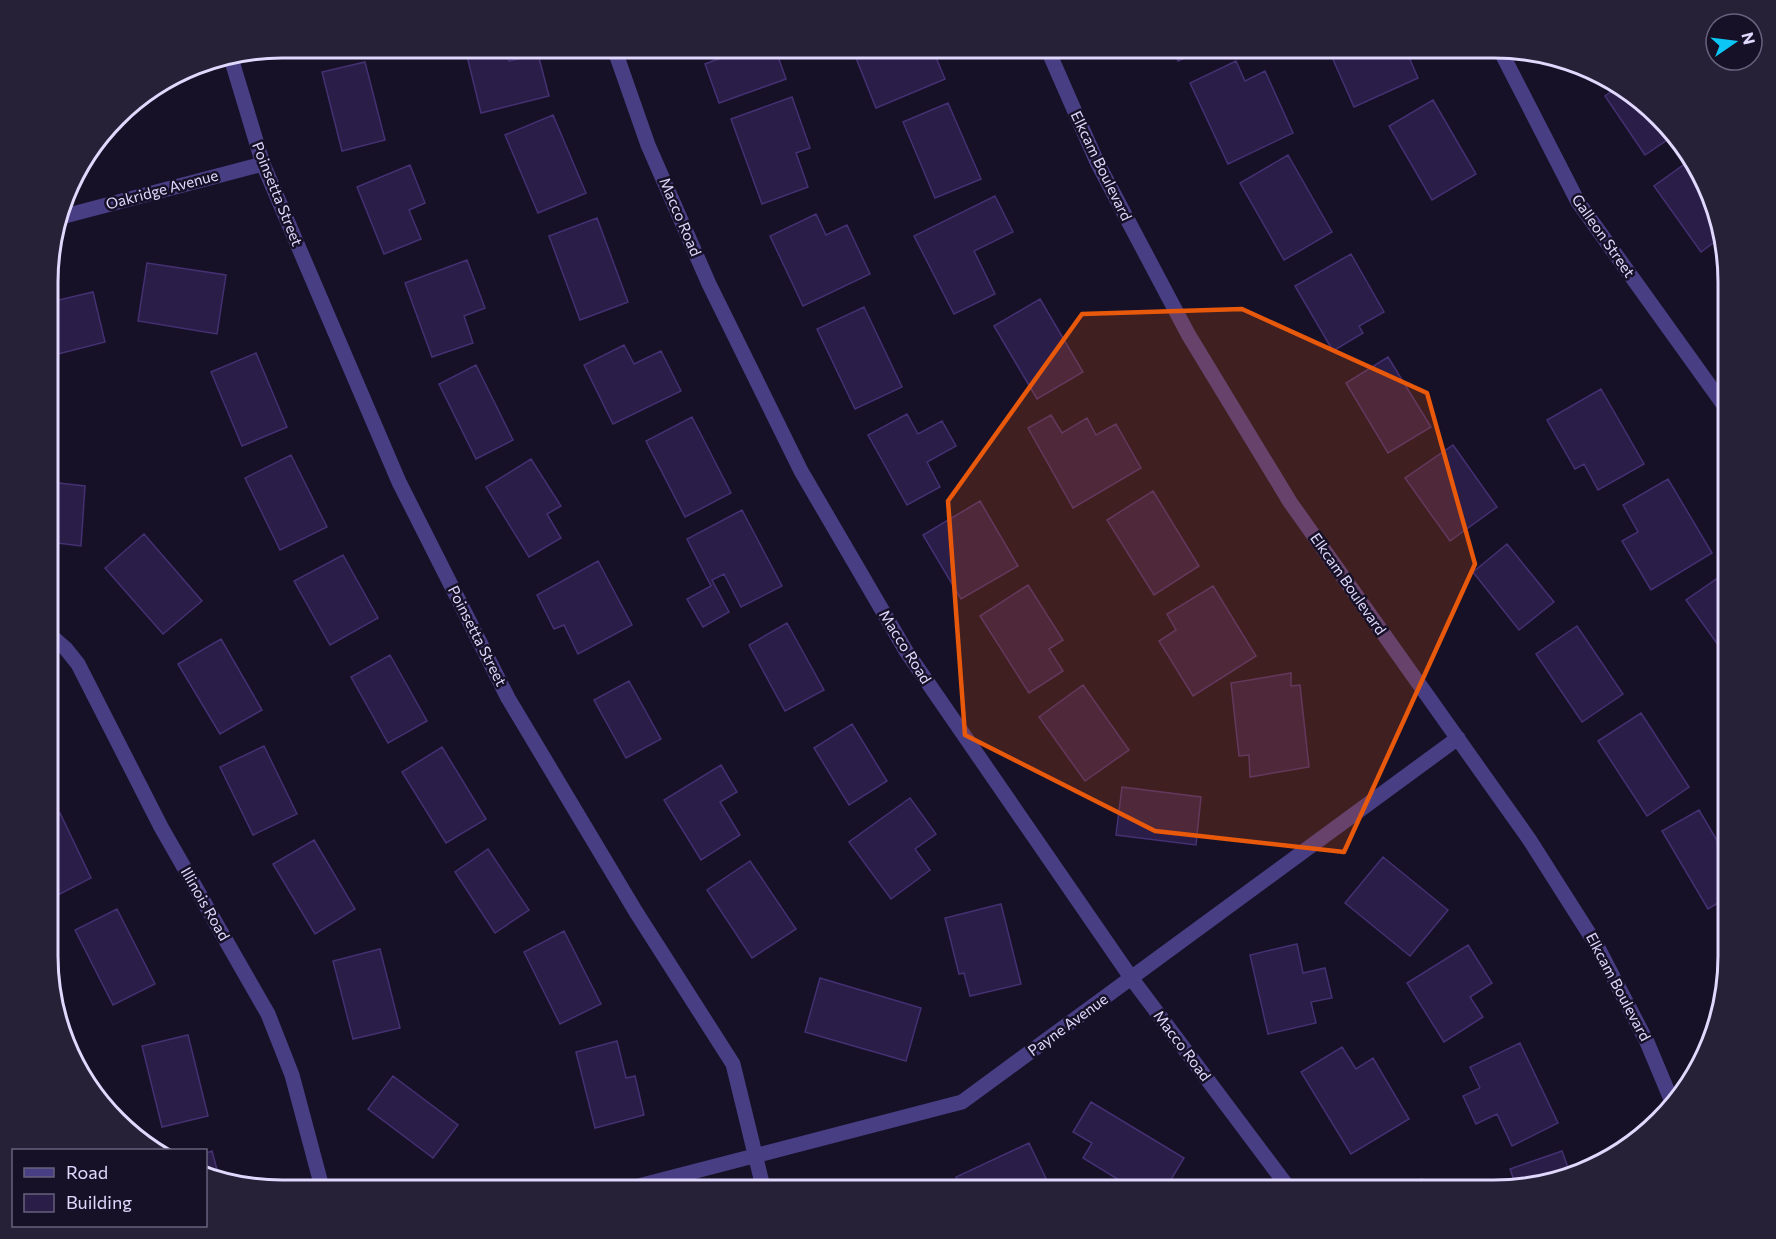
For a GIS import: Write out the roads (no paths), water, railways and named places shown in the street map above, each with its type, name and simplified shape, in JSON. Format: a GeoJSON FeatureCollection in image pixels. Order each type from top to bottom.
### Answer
{"type":"FeatureCollection","features":[{"type":"Feature","properties":{"kind":"street","name":"Macco Road"},"geometry":{"type":"LineString","coordinates":[[618,58],[648,145],[709,284],[801,471],[906,651],[1132,979],[1283,1180]]}},
{"type":"Feature","properties":{"kind":"street","name":"Elkcam Boulevard"},"geometry":{"type":"LineString","coordinates":[[1051,58],[1096,162],[1188,334],[1290,502],[1529,839],[1598,946],[1647,1042],[1669,1095]]}},
{"type":"Feature","properties":{"kind":"street","name":"Galleon Street"},"geometry":{"type":"LineString","coordinates":[[1504,59],[1578,202],[1718,397]]}},
{"type":"Feature","properties":{"kind":"street","name":"Poinsetta Street"},"geometry":{"type":"LineString","coordinates":[[233,64],[263,164],[399,482],[508,698],[636,912],[733,1064],[761,1180]]}},
{"type":"Feature","properties":{"kind":"street","name":"Oakridge Avenue"},"geometry":{"type":"LineString","coordinates":[[69,214],[263,164]]}},
{"type":"Feature","properties":{"kind":"street","name":"Illinois Road"},"geometry":{"type":"LineString","coordinates":[[58,642],[78,664],[161,827],[268,1014],[292,1075],[320,1180]]}},
{"type":"Feature","properties":{"kind":"street","name":"Payne Avenue"},"geometry":{"type":"LineString","coordinates":[[662,1180],[963,1102],[1458,738]]}}]}
